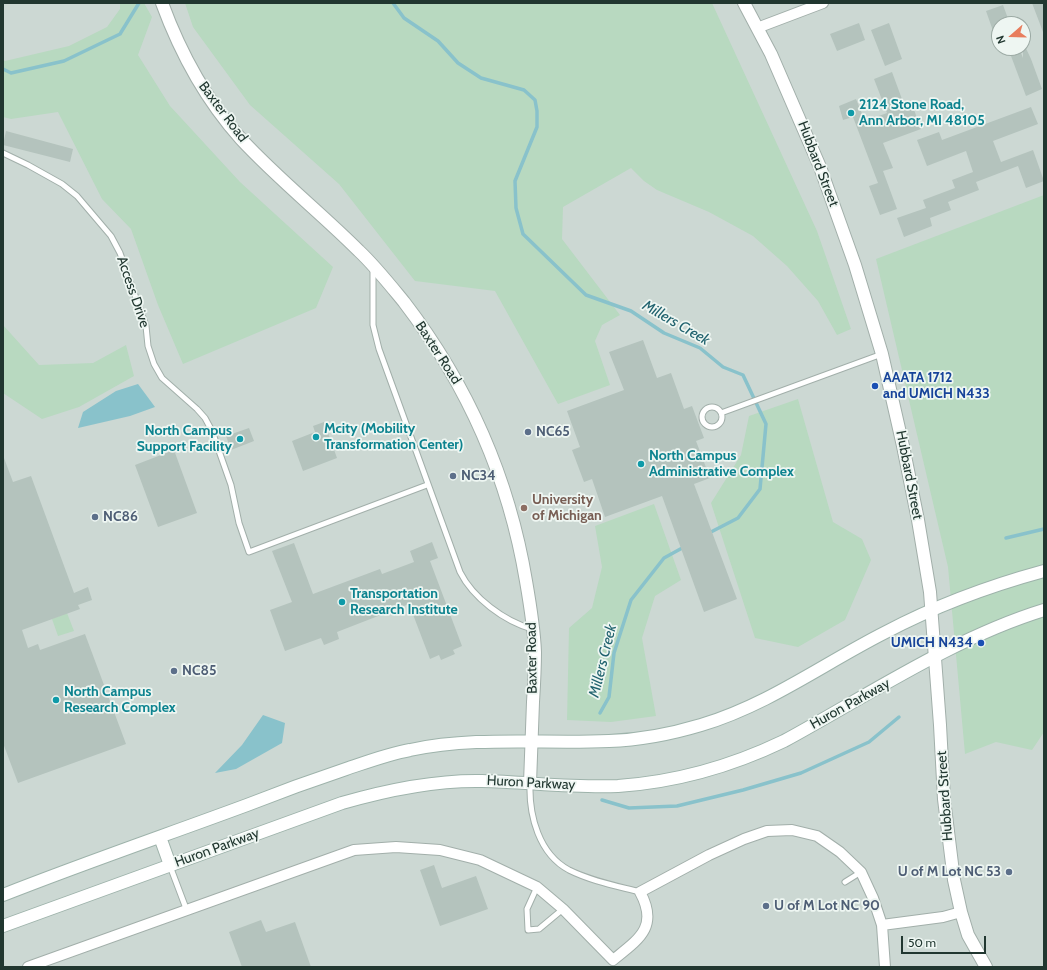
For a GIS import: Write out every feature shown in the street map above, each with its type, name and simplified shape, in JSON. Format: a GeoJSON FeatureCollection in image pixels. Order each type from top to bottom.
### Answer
{"type":"FeatureCollection","features":[{"type":"Feature","properties":{"kind":"main road","name":"Baxter Road"},"geometry":{"type":"LineString","coordinates":[[162,3],[173,30],[191,66],[207,93],[230,124],[256,154],[360,251],[397,294],[429,337],[456,380],[480,427],[503,486],[518,538],[528,591],[533,629],[535,668],[530,783]]}},
{"type":"Feature","properties":{"kind":"main road","name":"Hubbard Street"},"geometry":{"type":"LineString","coordinates":[[744,3],[783,80],[820,167],[855,265],[882,354],[897,415],[924,558],[931,610],[935,658],[944,799],[954,880],[968,935],[986,967]]}},
{"type":"Feature","properties":{"kind":"main road"},"geometry":{"type":"LineString","coordinates":[[3,895],[338,772],[409,750],[464,742],[594,741],[630,739],[672,733],[710,722],[752,706],[883,633],[931,610],[994,586],[1044,571]]}},
{"type":"Feature","properties":{"kind":"main road","name":"Huron Parkway"},"geometry":{"type":"LineString","coordinates":[[3,926],[342,803],[396,788],[462,781],[619,786],[665,780],[718,767],[750,756],[784,741],[935,658],[983,634],[1044,610]]}},
{"type":"Feature","properties":{"kind":"main road"},"geometry":{"type":"LineString","coordinates":[[160,837],[170,865]]}},
{"type":"Feature","properties":{"kind":"street"},"geometry":{"type":"LineString","coordinates":[[757,28],[823,3]]}},
{"type":"Feature","properties":{"kind":"street"},"geometry":{"type":"LineString","coordinates":[[28,967],[354,850],[396,847],[440,850],[480,860],[537,887],[563,909],[616,963],[639,938],[648,921],[647,905],[640,892],[709,855],[744,839],[767,831],[792,830],[817,836],[840,852],[861,872],[873,898],[882,925],[885,967]]}},
{"type":"Feature","properties":{"kind":"street"},"geometry":{"type":"LineString","coordinates":[[882,925],[943,917],[961,912]]}},
{"type":"Feature","properties":{"kind":"lane","name":"Access Drive"},"geometry":{"type":"LineString","coordinates":[[3,153],[62,184],[78,196],[110,236],[120,253],[146,326],[148,346],[154,364],[162,378],[190,401],[205,418],[215,438],[231,485],[239,523],[249,552],[428,485]]}},
{"type":"Feature","properties":{"kind":"lane"},"geometry":{"type":"LineString","coordinates":[[373,265],[373,325],[378,348],[460,572],[469,587],[485,603],[513,622],[533,629]]}},
{"type":"Feature","properties":{"kind":"lane"},"geometry":{"type":"LineString","coordinates":[[721,413],[882,354]]}},
{"type":"Feature","properties":{"kind":"lane"},"geometry":{"type":"LineString","coordinates":[[708,407],[716,408],[721,413],[721,421],[715,426],[707,426],[702,420],[702,412],[708,407]]}},
{"type":"Feature","properties":{"kind":"lane"},"geometry":{"type":"LineString","coordinates":[[530,783],[530,805],[532,816],[546,849],[558,862],[567,869],[580,875],[640,892]]}},
{"type":"Feature","properties":{"kind":"lane"},"geometry":{"type":"LineString","coordinates":[[170,865],[187,911]]}},
{"type":"Feature","properties":{"kind":"lane"},"geometry":{"type":"LineString","coordinates":[[845,882],[861,872]]}},
{"type":"Feature","properties":{"kind":"lane"},"geometry":{"type":"LineString","coordinates":[[537,887],[527,909],[528,930],[539,929],[563,909]]}},
{"type":"Feature","properties":{"kind":"shaded area","name":"University of Michigan"},"geometry":{"type":"Polygon","coordinates":[[[3,3],[1044,3],[1044,967],[3,967],[3,3]]]}},
{"type":"Feature","properties":{"kind":"green space"},"geometry":{"type":"Polygon","coordinates":[[[120,3],[144,3],[152,17],[138,55],[170,106],[240,182],[333,267],[316,308],[183,364],[158,305],[131,229],[102,199],[58,112],[11,119],[3,117],[3,60],[5,61],[69,46],[107,27],[120,9],[120,3]]]}},
{"type":"Feature","properties":{"kind":"green space"},"geometry":{"type":"Polygon","coordinates":[[[185,3],[712,3],[817,231],[851,329],[837,335],[818,301],[787,266],[753,236],[709,212],[657,190],[644,181],[631,168],[563,207],[562,239],[620,315],[602,325],[595,341],[610,385],[558,404],[495,291],[415,281],[339,184],[250,105],[193,27],[185,3]]]}},
{"type":"Feature","properties":{"kind":"green space"},"geometry":{"type":"Polygon","coordinates":[[[1044,195],[1044,732],[1032,750],[996,742],[965,754],[948,567],[876,259],[1044,195]]]}},
{"type":"Feature","properties":{"kind":"green space"},"geometry":{"type":"Polygon","coordinates":[[[3,325],[39,365],[93,363],[126,345],[134,376],[79,407],[42,419],[3,393],[3,325]]]}},
{"type":"Feature","properties":{"kind":"green space"},"geometry":{"type":"Polygon","coordinates":[[[798,399],[833,522],[862,539],[871,560],[845,620],[798,647],[755,638],[711,503],[741,455],[749,416],[798,399]]]}},
{"type":"Feature","properties":{"kind":"green space"},"geometry":{"type":"Polygon","coordinates":[[[654,504],[681,580],[655,596],[642,638],[656,716],[611,722],[567,720],[569,628],[592,608],[602,567],[595,526],[654,504]]]}},
{"type":"Feature","properties":{"kind":"green space"},"geometry":{"type":"Polygon","coordinates":[[[67,613],[74,631],[58,636],[52,619],[67,613]]]}},
{"type":"Feature","properties":{"kind":"water"},"geometry":{"type":"Polygon","coordinates":[[[138,384],[155,407],[130,416],[78,428],[83,412],[116,391],[138,384]]]}},
{"type":"Feature","properties":{"kind":"water"},"geometry":{"type":"Polygon","coordinates":[[[263,715],[285,723],[282,743],[236,769],[215,773],[242,745],[263,715]]]}},
{"type":"Feature","properties":{"kind":"building"},"geometry":{"type":"Polygon","coordinates":[[[1032,3],[1044,3],[1044,32],[1043,32],[1032,3]]]}},
{"type":"Feature","properties":{"kind":"building"},"geometry":{"type":"Polygon","coordinates":[[[1003,5],[1007,16],[991,16],[991,25],[986,11],[1003,5]]]}},
{"type":"Feature","properties":{"kind":"building"},"geometry":{"type":"Polygon","coordinates":[[[859,23],[865,40],[837,51],[830,34],[859,23]]]}},
{"type":"Feature","properties":{"kind":"building"},"geometry":{"type":"Polygon","coordinates":[[[889,23],[902,59],[885,66],[871,30],[889,23]]]}},
{"type":"Feature","properties":{"kind":"building"},"geometry":{"type":"Polygon","coordinates":[[[1011,56],[1022,56],[1023,58],[1023,56],[1030,56],[1042,89],[1026,96],[1011,56]]]}},
{"type":"Feature","properties":{"kind":"building"},"geometry":{"type":"Polygon","coordinates":[[[892,72],[906,110],[913,107],[921,129],[883,143],[893,168],[883,171],[897,209],[880,215],[869,186],[878,183],[853,117],[843,120],[839,106],[856,99],[865,121],[887,113],[874,79],[892,72]]]}},
{"type":"Feature","properties":{"kind":"building"},"geometry":{"type":"Polygon","coordinates":[[[1031,107],[1038,124],[993,141],[1001,162],[1033,150],[1044,181],[1026,188],[1018,166],[976,182],[979,190],[948,202],[951,210],[930,218],[932,226],[904,237],[897,218],[926,208],[923,200],[955,188],[952,180],[973,172],[966,151],[927,166],[917,140],[939,132],[942,140],[1031,107]]]}},
{"type":"Feature","properties":{"kind":"building"},"geometry":{"type":"Polygon","coordinates":[[[6,131],[73,149],[70,162],[3,145],[6,131]]]}},
{"type":"Feature","properties":{"kind":"building","name":"North Campus Administrative Complex"},"geometry":{"type":"Polygon","coordinates":[[[643,340],[657,378],[671,373],[684,409],[692,406],[704,438],[696,441],[710,478],[694,484],[737,599],[704,612],[662,496],[605,517],[592,479],[584,482],[572,450],[580,447],[567,411],[624,390],[609,352],[643,340]]]}},
{"type":"Feature","properties":{"kind":"building","name":"Mcity (Mobility Transformation Center)"},"geometry":{"type":"Polygon","coordinates":[[[324,422],[337,458],[303,471],[292,441],[315,432],[313,426],[324,422]]]}},
{"type":"Feature","properties":{"kind":"building","name":"North Campus Support Facility"},"geometry":{"type":"Polygon","coordinates":[[[249,428],[254,441],[231,450],[226,436],[249,428]]]}},
{"type":"Feature","properties":{"kind":"building"},"geometry":{"type":"Polygon","coordinates":[[[174,450],[197,513],[158,527],[135,465],[174,450]]]}},
{"type":"Feature","properties":{"kind":"building"},"geometry":{"type":"Polygon","coordinates":[[[3,458],[13,482],[31,476],[74,593],[88,587],[92,600],[78,605],[80,609],[22,630],[28,648],[38,644],[40,650],[85,634],[126,744],[18,783],[3,743],[3,458]]]}},
{"type":"Feature","properties":{"kind":"building","name":"Transportation Research Institute"},"geometry":{"type":"Polygon","coordinates":[[[432,542],[438,558],[430,561],[462,646],[453,650],[455,654],[441,660],[439,655],[430,659],[409,604],[337,632],[339,639],[324,645],[321,638],[285,651],[270,610],[292,602],[272,551],[294,543],[313,594],[380,569],[382,574],[414,562],[410,551],[432,542]]]}},
{"type":"Feature","properties":{"kind":"building"},"geometry":{"type":"Polygon","coordinates":[[[434,865],[442,888],[476,876],[488,909],[440,926],[420,870],[434,865]]]}},
{"type":"Feature","properties":{"kind":"building"},"geometry":{"type":"Polygon","coordinates":[[[261,920],[266,932],[295,922],[311,967],[242,967],[229,932],[261,920]]]}},
{"type":"Feature","properties":{"kind":"waterway","name":"Millers Creek"},"geometry":{"type":"LineString","coordinates":[[3,69],[11,73],[64,61],[120,34],[139,3]]}},
{"type":"Feature","properties":{"kind":"waterway","name":"Millers Creek"},"geometry":{"type":"LineString","coordinates":[[393,3],[404,18],[438,41],[458,63],[481,78],[524,90],[535,100],[537,127],[515,181],[516,208],[523,234],[586,295],[631,311],[664,333],[700,348],[723,367],[743,375],[766,424],[760,489],[738,518],[709,533]]}},
{"type":"Feature","properties":{"kind":"waterway","name":"Millers Creek"},"geometry":{"type":"LineString","coordinates":[[1006,538],[1044,529]]}},
{"type":"Feature","properties":{"kind":"waterway","name":"Millers Creek"},"geometry":{"type":"LineString","coordinates":[[600,713],[609,697],[614,653],[631,600],[664,558],[684,547]]}},
{"type":"Feature","properties":{"kind":"waterway","name":"Millers Creek"},"geometry":{"type":"LineString","coordinates":[[602,800],[629,808],[677,806],[743,790],[801,773],[869,742],[899,717]]}},
{"type":"Feature","properties":{"kind":"place","name":"2124 Stone Road, Ann Arbor, MI 48105"},"geometry":{"type":"Point","coordinates":[851,113]}},
{"type":"Feature","properties":{"kind":"place","name":"AAATA 1712 and UMICH N433"},"geometry":{"type":"Point","coordinates":[875,386]}},
{"type":"Feature","properties":{"kind":"place","name":"NC65"},"geometry":{"type":"Point","coordinates":[528,432]}},
{"type":"Feature","properties":{"kind":"place","name":"Mcity (Mobility Transformation Center)"},"geometry":{"type":"Point","coordinates":[316,437]}},
{"type":"Feature","properties":{"kind":"place","name":"North Campus Support Facility"},"geometry":{"type":"Point","coordinates":[240,439]}},
{"type":"Feature","properties":{"kind":"place","name":"North Campus Administrative Complex"},"geometry":{"type":"Point","coordinates":[641,464]}},
{"type":"Feature","properties":{"kind":"place","name":"NC34"},"geometry":{"type":"Point","coordinates":[453,476]}},
{"type":"Feature","properties":{"kind":"place","name":"University of Michigan"},"geometry":{"type":"Point","coordinates":[524,508]}},
{"type":"Feature","properties":{"kind":"place","name":"NC86"},"geometry":{"type":"Point","coordinates":[95,517]}},
{"type":"Feature","properties":{"kind":"place","name":"Transportation Research Institute"},"geometry":{"type":"Point","coordinates":[342,602]}},
{"type":"Feature","properties":{"kind":"place","name":"UMICH N434"},"geometry":{"type":"Point","coordinates":[981,643]}},
{"type":"Feature","properties":{"kind":"place","name":"NC85"},"geometry":{"type":"Point","coordinates":[174,671]}},
{"type":"Feature","properties":{"kind":"place","name":"North Campus Research Complex"},"geometry":{"type":"Point","coordinates":[56,700]}},
{"type":"Feature","properties":{"kind":"place","name":"U of M Lot NC 53"},"geometry":{"type":"Point","coordinates":[1009,872]}},
{"type":"Feature","properties":{"kind":"place","name":"U of M Lot NC 90"},"geometry":{"type":"Point","coordinates":[766,906]}}]}
